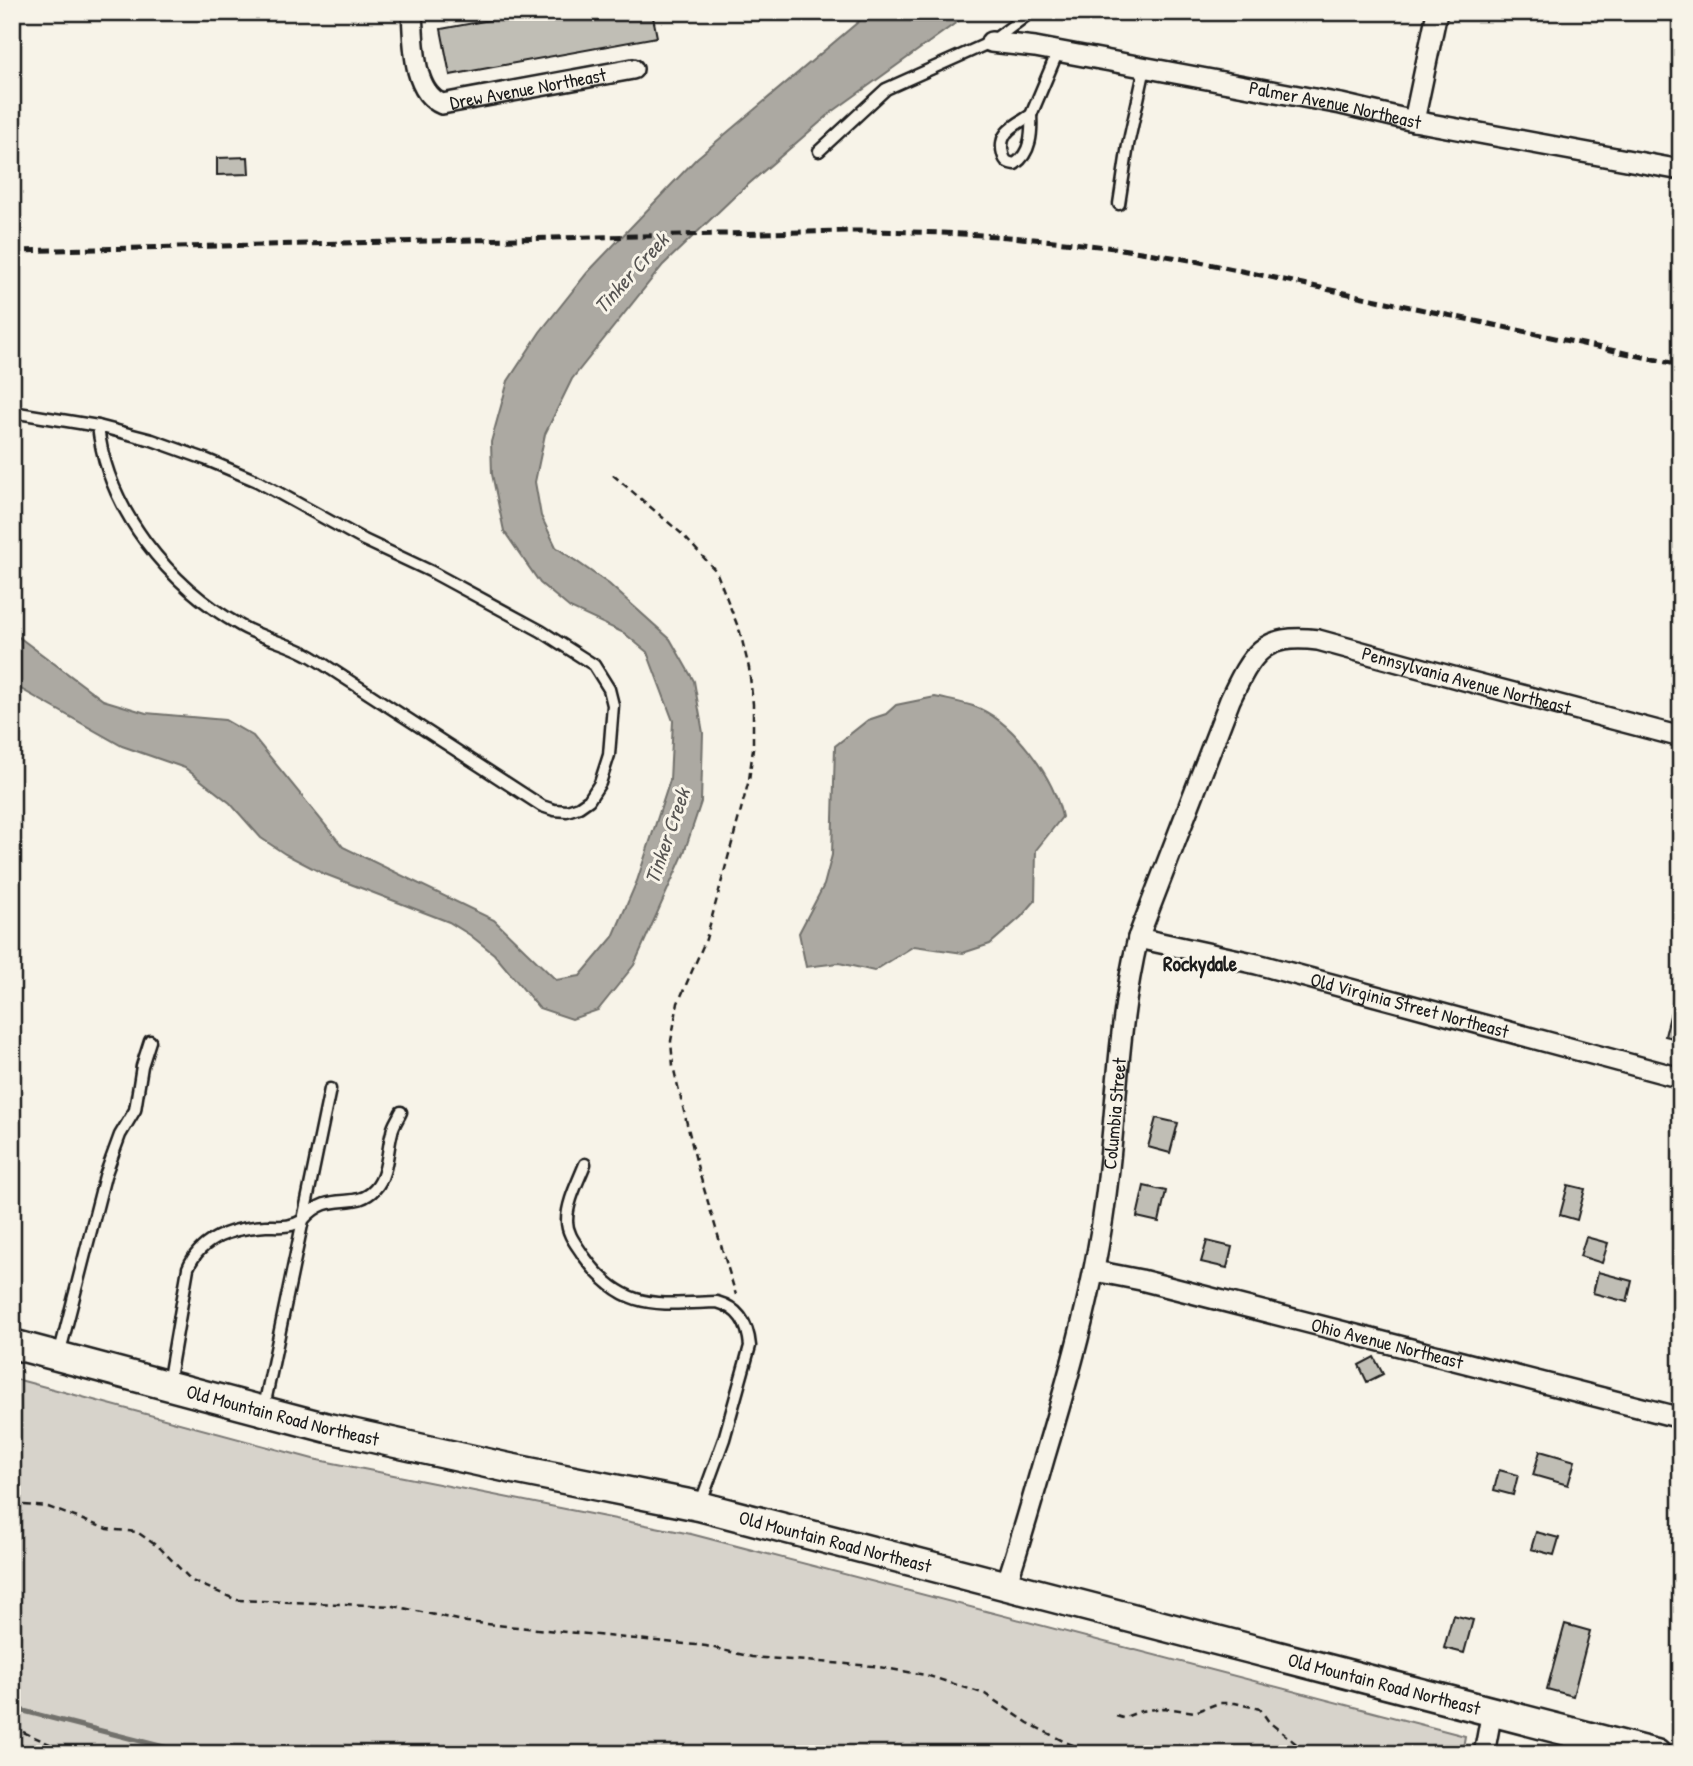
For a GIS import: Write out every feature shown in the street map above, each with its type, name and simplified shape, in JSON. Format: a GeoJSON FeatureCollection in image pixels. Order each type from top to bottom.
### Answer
{"type":"FeatureCollection","features":[{"type":"Feature","properties":{"kind":"street","name":"Drew Avenue Northeast"},"geometry":{"type":"LineString","coordinates":[[412,12],[420,83],[427,95],[442,104],[633,69]]}},
{"type":"Feature","properties":{"kind":"street"},"geometry":{"type":"LineString","coordinates":[[1413,121],[1437,12]]}},
{"type":"Feature","properties":{"kind":"street","name":"Palmer Avenue Northeast"},"geometry":{"type":"LineString","coordinates":[[991,42],[1058,51],[1341,104],[1413,121],[1681,170]]}},
{"type":"Feature","properties":{"kind":"street","name":"Pennsylvania Avenue Northeast"},"geometry":{"type":"LineString","coordinates":[[1256,655],[1269,643],[1281,638],[1318,640],[1681,737]]}},
{"type":"Feature","properties":{"kind":"street","name":"Columbia Street"},"geometry":{"type":"LineString","coordinates":[[1006,1585],[1063,1397],[1095,1271],[1113,1139],[1129,973],[1138,938],[1230,700],[1243,673],[1256,655]]}},
{"type":"Feature","properties":{"kind":"street","name":"Old Virginia Street Northeast"},"geometry":{"type":"LineString","coordinates":[[1138,938],[1257,964],[1681,1078]]}},
{"type":"Feature","properties":{"kind":"street","name":"Ohio Avenue Northeast"},"geometry":{"type":"LineString","coordinates":[[1095,1271],[1141,1280],[1681,1418]]}},
{"type":"Feature","properties":{"kind":"street","name":"Old Mountain Road Northeast"},"geometry":{"type":"LineString","coordinates":[[12,1344],[263,1411],[472,1460],[699,1506],[1656,1754]]}},
{"type":"Feature","properties":{"kind":"street"},"geometry":{"type":"LineString","coordinates":[[1484,1754],[1492,1711]]}},
{"type":"Feature","properties":{"kind":"lane"},"geometry":{"type":"LineString","coordinates":[[819,151],[886,89],[991,42],[1031,12]]}},
{"type":"Feature","properties":{"kind":"lane"},"geometry":{"type":"LineString","coordinates":[[1031,116],[1007,131],[1003,137],[1004,159],[1009,163],[1015,164],[1028,148],[1031,116],[1058,51]]}},
{"type":"Feature","properties":{"kind":"lane"},"geometry":{"type":"LineString","coordinates":[[1119,204],[1144,68]]}},
{"type":"Feature","properties":{"kind":"lane"},"geometry":{"type":"LineString","coordinates":[[12,412],[98,426],[163,444],[257,481],[364,540],[430,571],[541,631],[586,659],[602,675],[610,689],[613,705],[609,755],[596,793],[579,807],[567,811],[542,806],[307,654],[244,628],[220,614],[172,573],[152,550],[118,497],[107,474],[100,449],[98,426]]}},
{"type":"Feature","properties":{"kind":"lane"},"geometry":{"type":"LineString","coordinates":[[59,1356],[105,1176],[120,1135],[135,1110],[142,1066],[150,1041]]}},
{"type":"Feature","properties":{"kind":"lane"},"geometry":{"type":"LineString","coordinates":[[263,1411],[330,1089]]}},
{"type":"Feature","properties":{"kind":"lane"},"geometry":{"type":"LineString","coordinates":[[168,1386],[188,1268],[200,1248],[230,1231],[262,1226],[293,1226],[321,1203],[367,1196],[377,1188],[382,1179],[392,1129],[401,1112]]}},
{"type":"Feature","properties":{"kind":"lane"},"geometry":{"type":"LineString","coordinates":[[585,1164],[568,1210],[567,1223],[569,1234],[606,1282],[620,1293],[650,1304],[717,1302],[728,1305],[740,1315],[749,1333],[750,1346],[724,1439],[699,1506]]}},
{"type":"Feature","properties":{"kind":"path"},"geometry":{"type":"LineString","coordinates":[[613,475],[682,534],[716,570],[740,632],[749,668],[753,738],[749,780],[706,939],[678,1003],[671,1041],[673,1066],[698,1169],[740,1315]]}},
{"type":"Feature","properties":{"kind":"path"},"geometry":{"type":"LineString","coordinates":[[12,1504],[48,1507],[107,1529],[137,1532],[160,1548],[192,1581],[237,1600],[394,1606],[467,1622],[706,1646],[752,1657],[873,1665],[926,1675],[985,1694],[1028,1723],[1096,1754]]}},
{"type":"Feature","properties":{"kind":"path"},"geometry":{"type":"LineString","coordinates":[[1115,1716],[1123,1718],[1141,1711],[1164,1708],[1195,1712],[1219,1703],[1236,1703],[1260,1709],[1269,1723],[1309,1754]]}},
{"type":"Feature","properties":{"kind":"path"},"geometry":{"type":"LineString","coordinates":[[12,1727],[72,1754]]}},
{"type":"Feature","properties":{"kind":"shaded area"},"geometry":{"type":"Polygon","coordinates":[[[12,1378],[313,1459],[691,1534],[1465,1736],[1462,1754],[12,1754],[12,1378]]]}},
{"type":"Feature","properties":{"kind":"water","name":"Tinker Creek"},"geometry":{"type":"Polygon","coordinates":[[[870,12],[971,12],[832,112],[736,195],[663,265],[572,379],[545,434],[535,482],[541,516],[556,547],[609,584],[670,639],[694,681],[703,733],[701,802],[684,853],[634,965],[598,1010],[572,1019],[539,1008],[494,954],[449,922],[322,873],[285,854],[261,838],[230,803],[185,768],[122,746],[12,684],[12,632],[103,700],[146,713],[225,720],[253,736],[343,847],[494,920],[556,980],[580,976],[613,937],[637,881],[670,780],[673,721],[647,652],[624,633],[570,608],[540,583],[504,531],[492,474],[491,442],[508,381],[540,332],[587,273],[697,158],[870,12]]]}},
{"type":"Feature","properties":{"kind":"water"},"geometry":{"type":"Polygon","coordinates":[[[935,697],[973,706],[1003,724],[1030,752],[1058,801],[1062,817],[1036,850],[1035,901],[990,944],[963,953],[914,946],[874,971],[839,963],[806,967],[799,933],[824,885],[832,855],[835,746],[868,720],[886,714],[896,705],[935,697]]]}},
{"type":"Feature","properties":{"kind":"building"},"geometry":{"type":"Polygon","coordinates":[[[533,12],[652,12],[657,37],[450,75],[441,29],[533,12]]]}},
{"type":"Feature","properties":{"kind":"building"},"geometry":{"type":"Polygon","coordinates":[[[248,157],[249,174],[217,175],[217,158],[248,157]]]}},
{"type":"Feature","properties":{"kind":"building"},"geometry":{"type":"Polygon","coordinates":[[[1676,991],[1681,992],[1681,1040],[1665,1036],[1676,991]]]}},
{"type":"Feature","properties":{"kind":"building"},"geometry":{"type":"Polygon","coordinates":[[[1156,1118],[1178,1123],[1170,1153],[1148,1147],[1156,1118]]]}},
{"type":"Feature","properties":{"kind":"building"},"geometry":{"type":"Polygon","coordinates":[[[1568,1185],[1585,1189],[1577,1220],[1560,1215],[1568,1185]]]}},
{"type":"Feature","properties":{"kind":"building"},"geometry":{"type":"Polygon","coordinates":[[[1144,1186],[1166,1191],[1159,1222],[1137,1217],[1144,1186]]]}},
{"type":"Feature","properties":{"kind":"building"},"geometry":{"type":"Polygon","coordinates":[[[1586,1237],[1608,1243],[1602,1263],[1580,1256],[1586,1237]]]}},
{"type":"Feature","properties":{"kind":"building"},"geometry":{"type":"Polygon","coordinates":[[[1207,1241],[1232,1247],[1227,1268],[1201,1262],[1207,1241]]]}},
{"type":"Feature","properties":{"kind":"building"},"geometry":{"type":"Polygon","coordinates":[[[1598,1272],[1632,1281],[1627,1302],[1593,1293],[1598,1272]]]}},
{"type":"Feature","properties":{"kind":"building"},"geometry":{"type":"Polygon","coordinates":[[[1374,1357],[1383,1374],[1367,1382],[1359,1365],[1374,1357]]]}},
{"type":"Feature","properties":{"kind":"building"},"geometry":{"type":"Polygon","coordinates":[[[1540,1451],[1575,1461],[1568,1485],[1533,1475],[1540,1451]]]}},
{"type":"Feature","properties":{"kind":"building"},"geometry":{"type":"Polygon","coordinates":[[[1499,1470],[1518,1475],[1513,1495],[1494,1490],[1499,1470]]]}},
{"type":"Feature","properties":{"kind":"building"},"geometry":{"type":"Polygon","coordinates":[[[1536,1532],[1559,1538],[1554,1555],[1531,1549],[1536,1532]]]}},
{"type":"Feature","properties":{"kind":"building"},"geometry":{"type":"Polygon","coordinates":[[[1453,1615],[1473,1620],[1464,1653],[1444,1648],[1453,1615]]]}},
{"type":"Feature","properties":{"kind":"building"},"geometry":{"type":"Polygon","coordinates":[[[1565,1624],[1590,1631],[1573,1696],[1547,1689],[1565,1624]]]}},
{"type":"Feature","properties":{"kind":"waterway"},"geometry":{"type":"LineString","coordinates":[[12,1708],[168,1748],[177,1754]]}},
{"type":"Feature","properties":{"kind":"railway"},"geometry":{"type":"LineString","coordinates":[[12,251],[847,231],[980,235],[1112,248],[1200,262],[1681,365]]}},
{"type":"Feature","properties":{"kind":"district","name":"Rockydale"},"geometry":{"type":"Point","coordinates":[1200,963]}}]}
